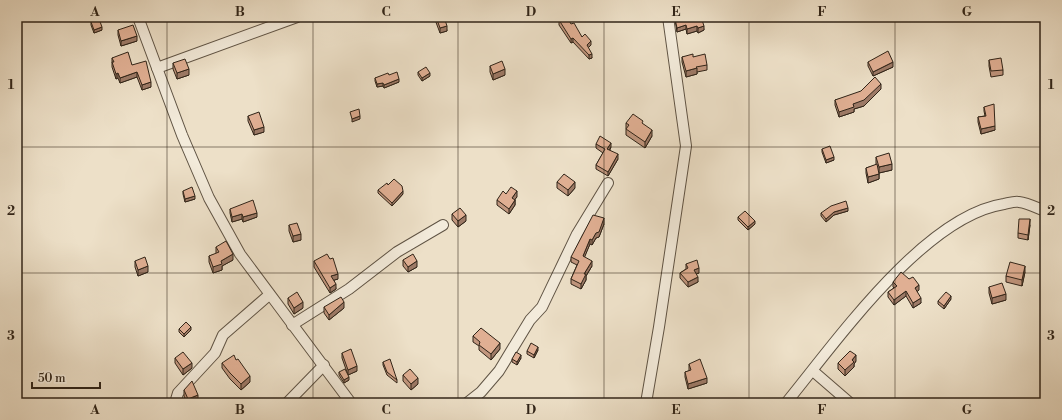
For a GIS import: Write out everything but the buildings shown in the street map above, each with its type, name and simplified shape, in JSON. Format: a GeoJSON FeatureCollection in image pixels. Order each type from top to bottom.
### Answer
{"type":"FeatureCollection","features":[{"type":"Feature","properties":{"kind":"street"},"geometry":{"type":"LineString","coordinates":[[138,17],[182,135],[209,198],[240,254],[269,295],[324,365],[351,403]]}},
{"type":"Feature","properties":{"kind":"street"},"geometry":{"type":"LineString","coordinates":[[157,68],[297,17]]}},
{"type":"Feature","properties":{"kind":"street"},"geometry":{"type":"LineString","coordinates":[[646,403],[686,146],[668,17]]}},
{"type":"Feature","properties":{"kind":"street"},"geometry":{"type":"LineString","coordinates":[[467,403],[481,392],[499,371],[530,320],[542,307],[577,234],[608,183]]}},
{"type":"Feature","properties":{"kind":"street"},"geometry":{"type":"LineString","coordinates":[[786,403],[864,308],[928,242],[956,222],[992,206],[1018,202],[1045,211]]}},
{"type":"Feature","properties":{"kind":"street"},"geometry":{"type":"LineString","coordinates":[[292,325],[349,289],[397,252],[443,225]]}},
{"type":"Feature","properties":{"kind":"street"},"geometry":{"type":"LineString","coordinates":[[175,403],[178,393],[215,353],[223,335],[269,295]]}},
{"type":"Feature","properties":{"kind":"street"},"geometry":{"type":"LineString","coordinates":[[287,403],[324,365]]}},
{"type":"Feature","properties":{"kind":"street"},"geometry":{"type":"LineString","coordinates":[[813,371],[850,403]]}}]}
